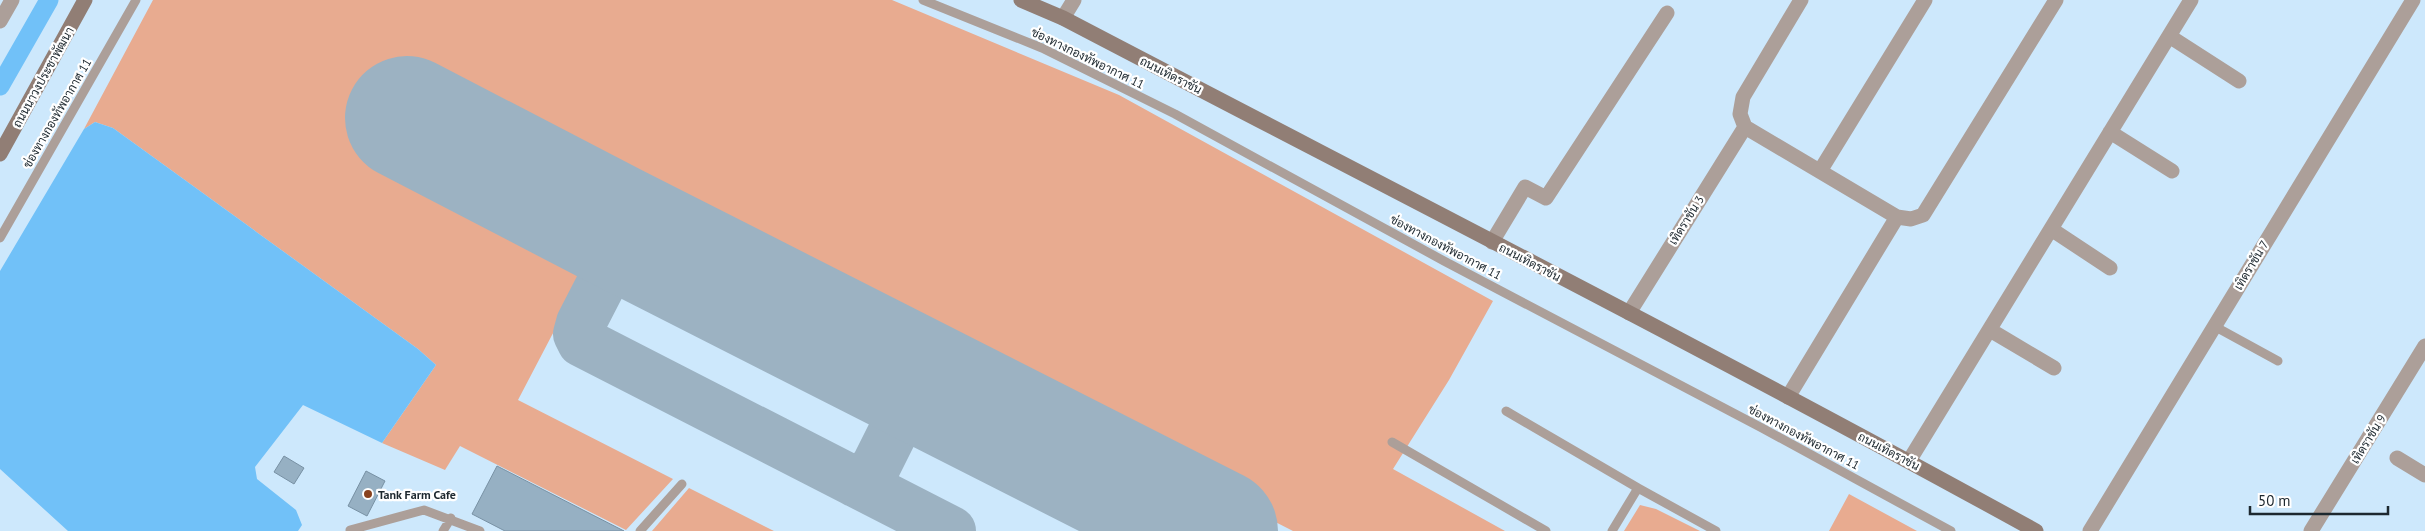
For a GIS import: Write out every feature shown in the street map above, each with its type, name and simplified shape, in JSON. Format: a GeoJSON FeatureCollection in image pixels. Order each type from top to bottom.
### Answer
{"type":"FeatureCollection","features":[{"type":"Feature","properties":{"kind":"street"},"geometry":{"type":"LineString","coordinates":[[1,18],[12,0]]}},
{"type":"Feature","properties":{"kind":"street","name":"ถนนนาวงประชาพัฒนา"},"geometry":{"type":"LineString","coordinates":[[0,154],[85,0]]}},
{"type":"Feature","properties":{"kind":"street","name":"ถนนเทิดราชัน"},"geometry":{"type":"LineString","coordinates":[[1021,0],[1063,18],[1629,313],[1909,461],[2036,531]]}},
{"type":"Feature","properties":{"kind":"street"},"geometry":{"type":"LineString","coordinates":[[1063,18],[1074,0]]}},
{"type":"Feature","properties":{"kind":"street"},"geometry":{"type":"LineString","coordinates":[[1801,0],[1742,97],[1740,114],[1745,127],[1897,217],[1911,219],[1923,215],[2056,0]]}},
{"type":"Feature","properties":{"kind":"street"},"geometry":{"type":"LineString","coordinates":[[1820,171],[1925,0]]}},
{"type":"Feature","properties":{"kind":"street"},"geometry":{"type":"LineString","coordinates":[[1909,461],[2191,0]]}},
{"type":"Feature","properties":{"kind":"street","name":"เทิดราชัน 7"},"geometry":{"type":"LineString","coordinates":[[2090,531],[2413,0]]}},
{"type":"Feature","properties":{"kind":"street"},"geometry":{"type":"LineString","coordinates":[[1492,242],[1525,187],[1546,198],[1667,13]]}},
{"type":"Feature","properties":{"kind":"street"},"geometry":{"type":"LineString","coordinates":[[2169,36],[2238,81]]}},
{"type":"Feature","properties":{"kind":"street","name":"เทิดราชัน 3"},"geometry":{"type":"LineString","coordinates":[[1629,313],[1745,127]]}},
{"type":"Feature","properties":{"kind":"street"},"geometry":{"type":"LineString","coordinates":[[2110,132],[2172,171]]}},
{"type":"Feature","properties":{"kind":"street"},"geometry":{"type":"LineString","coordinates":[[1788,397],[1897,217]]}},
{"type":"Feature","properties":{"kind":"street"},"geometry":{"type":"LineString","coordinates":[[2051,229],[2110,268]]}},
{"type":"Feature","properties":{"kind":"street"},"geometry":{"type":"LineString","coordinates":[[1990,330],[2054,368]]}},
{"type":"Feature","properties":{"kind":"street","name":"เทิดราชัน 9"},"geometry":{"type":"LineString","coordinates":[[2311,531],[2425,346]]}},
{"type":"Feature","properties":{"kind":"street"},"geometry":{"type":"LineString","coordinates":[[2398,458],[2425,475]]}},
{"type":"Feature","properties":{"kind":"lane","name":"ช่องทางกองทัพอากาศ 11"},"geometry":{"type":"LineString","coordinates":[[0,238],[136,0]]}},
{"type":"Feature","properties":{"kind":"lane","name":"ช่องทางกองทัพอากาศ 11"},"geometry":{"type":"LineString","coordinates":[[924,0],[1042,48],[1175,114],[1951,531]]}},
{"type":"Feature","properties":{"kind":"lane"},"geometry":{"type":"LineString","coordinates":[[2214,326],[2278,361]]}},
{"type":"Feature","properties":{"kind":"lane"},"geometry":{"type":"LineString","coordinates":[[1506,411],[1716,531]]}},
{"type":"Feature","properties":{"kind":"lane"},"geometry":{"type":"LineString","coordinates":[[1392,442],[1546,531]]}},
{"type":"Feature","properties":{"kind":"lane"},"geometry":{"type":"LineString","coordinates":[[640,531],[682,484]]}},
{"type":"Feature","properties":{"kind":"lane"},"geometry":{"type":"LineString","coordinates":[[1612,531],[1638,488]]}},
{"type":"Feature","properties":{"kind":"lane"},"geometry":{"type":"LineString","coordinates":[[351,531],[424,510],[451,518],[480,531]]}},
{"type":"Feature","properties":{"kind":"lane"},"geometry":{"type":"LineString","coordinates":[[443,531],[451,518]]}},
{"type":"Feature","properties":{"kind":"shaded area"},"geometry":{"type":"Polygon","coordinates":[[[153,0],[892,0],[1119,95],[1493,301],[1449,380],[1393,469],[1505,531],[1293,531],[410,82],[379,141],[596,251],[518,400],[673,479],[626,530],[460,446],[445,470],[382,443],[436,365],[418,349],[113,128],[95,122],[84,129],[153,0]]]}},
{"type":"Feature","properties":{"kind":"shaded area"},"geometry":{"type":"Polygon","coordinates":[[[689,488],[774,531],[652,531],[689,488]]]}},
{"type":"Feature","properties":{"kind":"shaded area"},"geometry":{"type":"Polygon","coordinates":[[[1849,494],[1917,531],[1829,531],[1849,494]]]}},
{"type":"Feature","properties":{"kind":"shaded area"},"geometry":{"type":"Polygon","coordinates":[[[1640,505],[1656,509],[1700,531],[1624,531],[1640,505]]]}},
{"type":"Feature","properties":{"kind":"water"},"geometry":{"type":"Polygon","coordinates":[[[95,122],[113,128],[418,349],[436,365],[382,443],[303,405],[255,467],[257,479],[296,510],[302,525],[298,531],[68,531],[0,469],[0,271],[84,129],[95,122]]]}},
{"type":"Feature","properties":{"kind":"building"},"geometry":{"type":"Polygon","coordinates":[[[284,456],[304,468],[294,484],[274,472],[284,456]]]}},
{"type":"Feature","properties":{"kind":"building"},"geometry":{"type":"Polygon","coordinates":[[[497,466],[624,531],[505,531],[472,514],[497,466]]]}},
{"type":"Feature","properties":{"kind":"building"},"geometry":{"type":"Polygon","coordinates":[[[366,471],[385,481],[367,516],[348,506],[366,471]]]}},
{"type":"Feature","properties":{"kind":"waterway"},"geometry":{"type":"LineString","coordinates":[[0,86],[49,0]]}},
{"type":"Feature","properties":{"kind":"taxiway"},"geometry":{"type":"LineString","coordinates":[[613,225],[619,243],[615,257],[581,323],[578,334],[582,342],[951,531]]}},
{"type":"Feature","properties":{"kind":"taxiway"},"geometry":{"type":"LineString","coordinates":[[855,482],[874,470],[911,396],[931,386]]}},
{"type":"Feature","properties":{"kind":"taxiway"},"geometry":{"type":"LineString","coordinates":[[1188,516],[1194,531]]}},
{"type":"Feature","properties":{"kind":"runway"},"geometry":{"type":"LineString","coordinates":[[407,118],[613,225],[1216,531]]}},
{"type":"Feature","properties":{"kind":"place","name":"Tank Farm Cafe"},"geometry":{"type":"Point","coordinates":[368,494]}}]}
